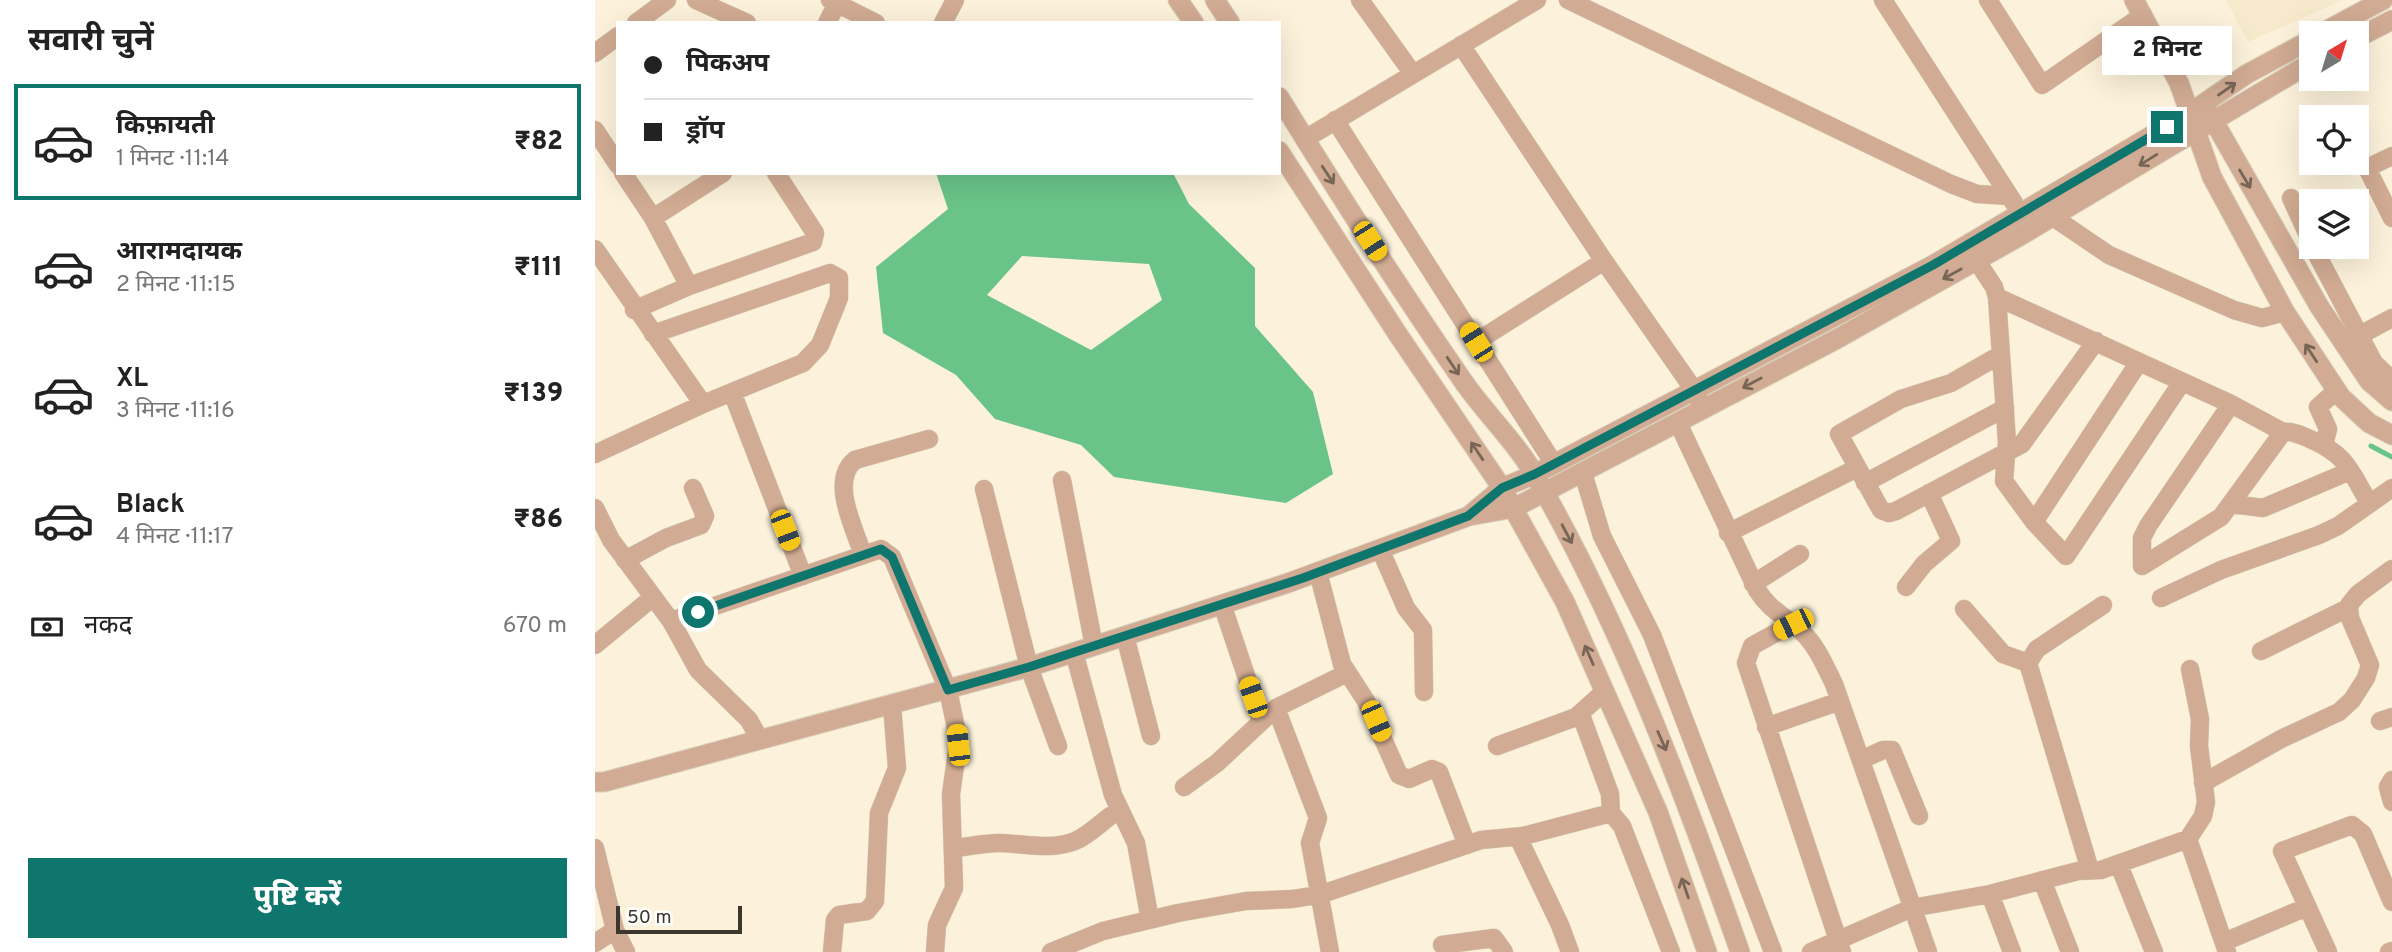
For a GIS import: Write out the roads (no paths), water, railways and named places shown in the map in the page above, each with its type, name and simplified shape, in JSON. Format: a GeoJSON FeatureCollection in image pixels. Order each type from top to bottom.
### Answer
{"type":"FeatureCollection","features":[{"type":"Feature","properties":{"kind":"street"},"geometry":{"type":"LineString","coordinates":[[639,21],[667,0]]}},
{"type":"Feature","properties":{"kind":"street"},"geometry":{"type":"LineString","coordinates":[[696,0],[739,21]]}},
{"type":"Feature","properties":{"kind":"street"},"geometry":{"type":"LineString","coordinates":[[944,21],[955,0]]}},
{"type":"Feature","properties":{"kind":"street"},"geometry":{"type":"LineString","coordinates":[[1178,0],[1193,21]]}},
{"type":"Feature","properties":{"kind":"street"},"geometry":{"type":"LineString","coordinates":[[1215,0],[1229,21]]}},
{"type":"Feature","properties":{"kind":"street"},"geometry":{"type":"LineString","coordinates":[[1360,0],[1413,74]]}},
{"type":"Feature","properties":{"kind":"street"},"geometry":{"type":"LineString","coordinates":[[1568,0],[1951,184],[1977,194],[2010,195]]}},
{"type":"Feature","properties":{"kind":"street"},"geometry":{"type":"LineString","coordinates":[[1883,0],[2026,221]]}},
{"type":"Feature","properties":{"kind":"street"},"geometry":{"type":"LineString","coordinates":[[1988,0],[2042,85],[2139,8],[2200,117],[2351,340],[2392,380]]}},
{"type":"Feature","properties":{"kind":"street"},"geometry":{"type":"LineString","coordinates":[[2344,21],[2383,0]]}},
{"type":"Feature","properties":{"kind":"street"},"geometry":{"type":"LineString","coordinates":[[828,21],[833,2],[872,21]]}},
{"type":"Feature","properties":{"kind":"street"},"geometry":{"type":"LineString","coordinates":[[1305,139],[1461,46],[1526,2]]}},
{"type":"Feature","properties":{"kind":"street"},"geometry":{"type":"LineString","coordinates":[[2369,32],[2392,20]]}},
{"type":"Feature","properties":{"kind":"street"},"geometry":{"type":"LineString","coordinates":[[1461,46],[1604,261],[1695,390],[1704,409]]}},
{"type":"Feature","properties":{"kind":"street"},"geometry":{"type":"LineString","coordinates":[[595,782],[604,782],[1029,667],[1318,572],[1468,516],[1514,508],[1678,423],[1977,261],[2026,221],[2053,217],[2200,117],[2248,74],[2299,46]]}},
{"type":"Feature","properties":{"kind":"street"},"geometry":{"type":"LineString","coordinates":[[1468,516],[1502,488],[1535,474],[1933,265],[2026,221],[2200,117],[2299,68]]}},
{"type":"Feature","properties":{"kind":"street"},"geometry":{"type":"LineString","coordinates":[[1281,100],[1427,329],[1478,403],[1535,474],[1588,574],[1681,783],[1740,952]]}},
{"type":"Feature","properties":{"kind":"street"},"geometry":{"type":"LineString","coordinates":[[2200,117],[2212,177],[2285,312],[2336,390],[2369,423],[2392,435]]}},
{"type":"Feature","properties":{"kind":"street"},"geometry":{"type":"LineString","coordinates":[[1335,120],[1553,464]]}},
{"type":"Feature","properties":{"kind":"street"},"geometry":{"type":"LineString","coordinates":[[595,130],[616,162]]}},
{"type":"Feature","properties":{"kind":"street"},"geometry":{"type":"LineString","coordinates":[[1281,153],[1397,333],[1502,488],[1565,602],[1658,812],[1707,952]]}},
{"type":"Feature","properties":{"kind":"street"},"geometry":{"type":"LineString","coordinates":[[2392,156],[2367,168],[2392,218]]}},
{"type":"Feature","properties":{"kind":"street"},"geometry":{"type":"LineString","coordinates":[[624,175],[653,218],[689,286]]}},
{"type":"Feature","properties":{"kind":"street"},"geometry":{"type":"LineString","coordinates":[[653,218],[720,175]]}},
{"type":"Feature","properties":{"kind":"street"},"geometry":{"type":"LineString","coordinates":[[634,310],[689,286],[813,242],[815,233],[777,175]]}},
{"type":"Feature","properties":{"kind":"street"},"geometry":{"type":"LineString","coordinates":[[2291,198],[2299,215]]}},
{"type":"Feature","properties":{"kind":"street"},"geometry":{"type":"LineString","coordinates":[[2053,217],[2109,256],[2234,310],[2262,318],[2285,312]]}},
{"type":"Feature","properties":{"kind":"street"},"geometry":{"type":"LineString","coordinates":[[595,250],[634,310],[703,404]]}},
{"type":"Feature","properties":{"kind":"street"},"geometry":{"type":"LineString","coordinates":[[2319,259],[2369,381],[2392,401]]}},
{"type":"Feature","properties":{"kind":"street"},"geometry":{"type":"LineString","coordinates":[[1476,342],[1604,261]]}},
{"type":"Feature","properties":{"kind":"street"},"geometry":{"type":"LineString","coordinates":[[1977,261],[1994,287],[1997,297],[2007,452],[2004,481],[2034,522],[2066,556],[2182,382]]}},
{"type":"Feature","properties":{"kind":"street"},"geometry":{"type":"LineString","coordinates":[[595,454],[811,357],[820,345],[839,298],[839,278],[830,273],[653,334]]}},
{"type":"Feature","properties":{"kind":"street"},"geometry":{"type":"LineString","coordinates":[[1997,297],[2231,404],[2283,432],[2295,433],[2324,445],[2339,455],[2369,503]]}},
{"type":"Feature","properties":{"kind":"street"},"geometry":{"type":"LineString","coordinates":[[2351,340],[2392,318]]}},
{"type":"Feature","properties":{"kind":"street"},"geometry":{"type":"LineString","coordinates":[[2000,355],[1942,387],[1901,399],[1839,434],[1877,506],[1889,513],[2026,440],[2096,341]]}},
{"type":"Feature","properties":{"kind":"street"},"geometry":{"type":"LineString","coordinates":[[2034,522],[2139,362]]}},
{"type":"Feature","properties":{"kind":"street"},"geometry":{"type":"LineString","coordinates":[[2324,445],[2328,429],[2318,407],[2336,390]]}},
{"type":"Feature","properties":{"kind":"street"},"geometry":{"type":"LineString","coordinates":[[732,392],[803,576]]}},
{"type":"Feature","properties":{"kind":"street"},"geometry":{"type":"LineString","coordinates":[[2231,404],[2148,526],[2142,538],[2142,566],[2215,522],[2232,503],[2283,432]]}},
{"type":"Feature","properties":{"kind":"street"},"geometry":{"type":"LineString","coordinates":[[1728,533],[2005,408]]}},
{"type":"Feature","properties":{"kind":"street"},"geometry":{"type":"LineString","coordinates":[[1678,423],[1753,584],[1771,610],[1793,624],[1814,645],[1840,701],[1928,952]]}},
{"type":"Feature","properties":{"kind":"street"},"geometry":{"type":"LineString","coordinates":[[863,555],[845,496],[843,473],[855,460],[929,439]]}},
{"type":"Feature","properties":{"kind":"street"},"geometry":{"type":"LineString","coordinates":[[2232,503],[2263,508],[2350,471]]}},
{"type":"Feature","properties":{"kind":"street"},"geometry":{"type":"LineString","coordinates":[[1583,473],[1602,536],[1642,612],[1773,952]]}},
{"type":"Feature","properties":{"kind":"street"},"geometry":{"type":"LineString","coordinates":[[1062,480],[1094,646]]}},
{"type":"Feature","properties":{"kind":"street"},"geometry":{"type":"LineString","coordinates":[[625,560],[666,538],[701,526],[705,516],[693,488]]}},
{"type":"Feature","properties":{"kind":"street"},"geometry":{"type":"LineString","coordinates":[[2161,598],[2221,570],[2338,526],[2392,488]]}},
{"type":"Feature","properties":{"kind":"street"},"geometry":{"type":"LineString","coordinates":[[984,489],[1029,667],[1058,746]]}},
{"type":"Feature","properties":{"kind":"street"},"geometry":{"type":"LineString","coordinates":[[1906,587],[1924,564],[1951,541],[1929,493]]}},
{"type":"Feature","properties":{"kind":"street"},"geometry":{"type":"LineString","coordinates":[[595,508],[625,560],[671,621],[698,670],[749,720],[760,740]]}},
{"type":"Feature","properties":{"kind":"street"},"geometry":{"type":"LineString","coordinates":[[671,621],[881,549],[892,557],[948,690],[958,745],[951,794],[954,888],[937,925],[935,952]]}},
{"type":"Feature","properties":{"kind":"street"},"geometry":{"type":"LineString","coordinates":[[1380,549],[1406,608],[1423,630],[1425,692]]}},
{"type":"Feature","properties":{"kind":"street"},"geometry":{"type":"LineString","coordinates":[[1753,584],[1800,554]]}},
{"type":"Feature","properties":{"kind":"street"},"geometry":{"type":"LineString","coordinates":[[2261,651],[2348,608],[2358,594],[2392,569]]}},
{"type":"Feature","properties":{"kind":"street"},"geometry":{"type":"LineString","coordinates":[[1318,572],[1347,673],[1366,701],[1399,775],[1409,779],[1432,769],[1442,775],[1467,845]]}},
{"type":"Feature","properties":{"kind":"street"},"geometry":{"type":"LineString","coordinates":[[595,645],[652,598]]}},
{"type":"Feature","properties":{"kind":"street"},"geometry":{"type":"LineString","coordinates":[[1222,604],[1261,720]]}},
{"type":"Feature","properties":{"kind":"street"},"geometry":{"type":"LineString","coordinates":[[2090,870],[2028,663],[2037,649],[2103,605]]}},
{"type":"Feature","properties":{"kind":"street"},"geometry":{"type":"LineString","coordinates":[[2203,783],[2281,739],[2346,707],[2366,678],[2370,664],[2348,608]]}},
{"type":"Feature","properties":{"kind":"street"},"geometry":{"type":"LineString","coordinates":[[1964,609],[2003,654],[2028,663]]}},
{"type":"Feature","properties":{"kind":"street"},"geometry":{"type":"LineString","coordinates":[[1793,624],[1758,641],[1747,654],[1748,674],[1840,946]]}},
{"type":"Feature","properties":{"kind":"street"},"geometry":{"type":"LineString","coordinates":[[1125,636],[1151,736]]}},
{"type":"Feature","properties":{"kind":"street"},"geometry":{"type":"LineString","coordinates":[[1074,652],[1109,782],[1136,843],[1150,920]]}},
{"type":"Feature","properties":{"kind":"street"},"geometry":{"type":"LineString","coordinates":[[1811,952],[1840,946],[1912,908],[1990,894],[2042,880],[2119,865],[2188,839],[2205,809],[2199,746],[2201,723],[2189,669]]}},
{"type":"Feature","properties":{"kind":"street"},"geometry":{"type":"LineString","coordinates":[[1184,787],[1217,764],[1276,708],[1347,673]]}},
{"type":"Feature","properties":{"kind":"street"},"geometry":{"type":"LineString","coordinates":[[1497,746],[1581,715],[1605,691]]}},
{"type":"Feature","properties":{"kind":"street"},"geometry":{"type":"LineString","coordinates":[[1766,727],[1840,701]]}},
{"type":"Feature","properties":{"kind":"street"},"geometry":{"type":"LineString","coordinates":[[832,952],[835,920],[839,915],[867,911],[875,901],[879,813],[897,768],[892,705]]}},
{"type":"Feature","properties":{"kind":"street"},"geometry":{"type":"LineString","coordinates":[[1276,708],[1318,818],[1310,843],[1322,894],[1330,952]]}},
{"type":"Feature","properties":{"kind":"street"},"geometry":{"type":"LineString","coordinates":[[1581,715],[1610,794],[1611,813],[1622,825],[1671,952]]}},
{"type":"Feature","properties":{"kind":"street"},"geometry":{"type":"LineString","coordinates":[[1861,760],[1883,750],[1892,750],[1919,816]]}},
{"type":"Feature","properties":{"kind":"street"},"geometry":{"type":"LineString","coordinates":[[2392,780],[2388,787],[2392,802]]}},
{"type":"Feature","properties":{"kind":"street"},"geometry":{"type":"LineString","coordinates":[[953,848],[994,843],[1033,846],[1064,844],[1085,836],[1105,817],[1120,810]]}},
{"type":"Feature","properties":{"kind":"street"},"geometry":{"type":"LineString","coordinates":[[1051,952],[1103,931],[1150,920],[1246,901],[1293,899],[1322,894],[1493,837],[1518,837],[1611,813]]}},
{"type":"Feature","properties":{"kind":"street"},"geometry":{"type":"LineString","coordinates":[[2328,952],[2282,851],[2352,825],[2363,834],[2392,902]]}},
{"type":"Feature","properties":{"kind":"street"},"geometry":{"type":"LineString","coordinates":[[1518,837],[1570,952]]}},
{"type":"Feature","properties":{"kind":"street"},"geometry":{"type":"LineString","coordinates":[[2188,839],[2226,947],[2307,907]]}},
{"type":"Feature","properties":{"kind":"street"},"geometry":{"type":"LineString","coordinates":[[595,848],[601,900],[626,952]]}},
{"type":"Feature","properties":{"kind":"street"},"geometry":{"type":"LineString","coordinates":[[2119,865],[2154,952]]}},
{"type":"Feature","properties":{"kind":"street"},"geometry":{"type":"LineString","coordinates":[[2042,880],[2070,952]]}},
{"type":"Feature","properties":{"kind":"street"},"geometry":{"type":"LineString","coordinates":[[1990,894],[2012,952]]}},
{"type":"Feature","properties":{"kind":"street"},"geometry":{"type":"LineString","coordinates":[[595,943],[615,930]]}},
{"type":"Feature","properties":{"kind":"street"},"geometry":{"type":"LineString","coordinates":[[1443,945],[1494,937],[1504,952]]}},
{"type":"Feature","properties":{"kind":"waterway"},"geometry":{"type":"LineString","coordinates":[[2371,446],[2392,457]]}}]}
